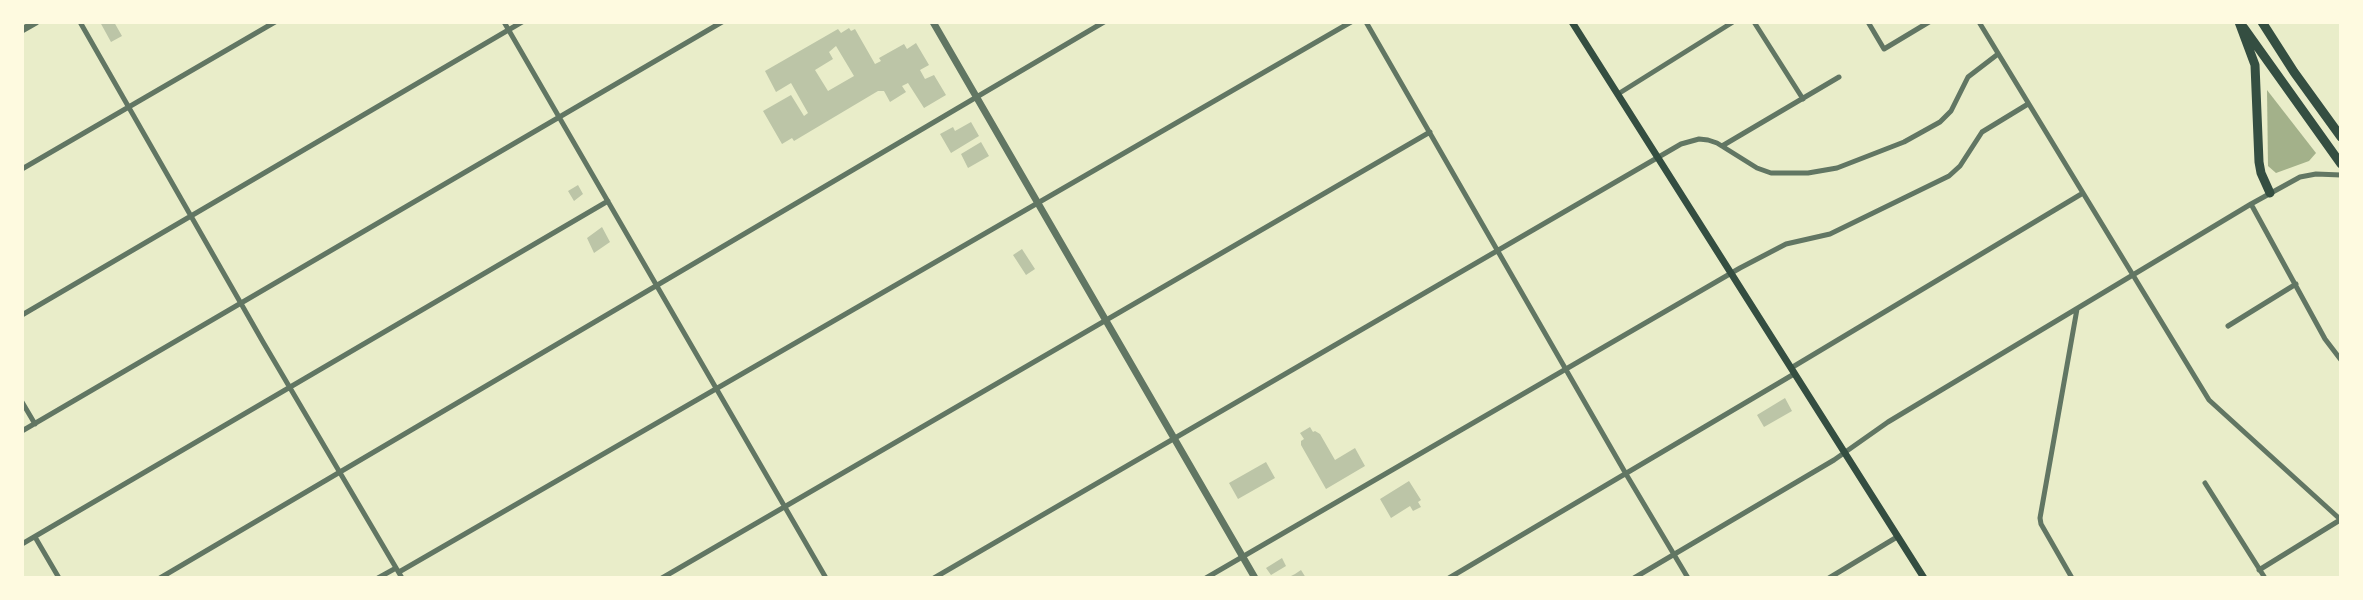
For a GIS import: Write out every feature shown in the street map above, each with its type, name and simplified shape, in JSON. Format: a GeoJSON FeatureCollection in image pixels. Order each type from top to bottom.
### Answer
{"type":"FeatureCollection","features":[{"type":"Feature","properties":{"kind":"highway"},"geometry":{"type":"LineString","coordinates":[[2239,22],[2341,164]]}},
{"type":"Feature","properties":{"kind":"highway"},"geometry":{"type":"LineString","coordinates":[[2239,22],[2257,76],[2259,162],[2270,193]]}},
{"type":"Feature","properties":{"kind":"highway"},"geometry":{"type":"LineString","coordinates":[[2262,22],[2341,137]]}},
{"type":"Feature","properties":{"kind":"main road"},"geometry":{"type":"LineString","coordinates":[[1572,22],[1924,578]]}},
{"type":"Feature","properties":{"kind":"street"},"geometry":{"type":"LineString","coordinates":[[22,30],[36,22]]}},
{"type":"Feature","properties":{"kind":"street"},"geometry":{"type":"LineString","coordinates":[[80,22],[399,572]]}},
{"type":"Feature","properties":{"kind":"street"},"geometry":{"type":"LineString","coordinates":[[22,169],[275,22]]}},
{"type":"Feature","properties":{"kind":"street"},"geometry":{"type":"LineString","coordinates":[[504,22],[826,578]]}},
{"type":"Feature","properties":{"kind":"street"},"geometry":{"type":"LineString","coordinates":[[22,315],[522,22]]}},
{"type":"Feature","properties":{"kind":"street"},"geometry":{"type":"LineString","coordinates":[[22,431],[722,22]]}},
{"type":"Feature","properties":{"kind":"street"},"geometry":{"type":"LineString","coordinates":[[933,22],[1255,578]]}},
{"type":"Feature","properties":{"kind":"street"},"geometry":{"type":"LineString","coordinates":[[160,578],[1104,22]]}},
{"type":"Feature","properties":{"kind":"street"},"geometry":{"type":"LineString","coordinates":[[378,578],[399,572],[1351,22]]}},
{"type":"Feature","properties":{"kind":"street"},"geometry":{"type":"LineString","coordinates":[[1366,22],[1688,578]]}},
{"type":"Feature","properties":{"kind":"street"},"geometry":{"type":"LineString","coordinates":[[1618,94],[1733,22]]}},
{"type":"Feature","properties":{"kind":"street"},"geometry":{"type":"LineString","coordinates":[[1754,22],[1803,99]]}},
{"type":"Feature","properties":{"kind":"street"},"geometry":{"type":"LineString","coordinates":[[1868,22],[1884,49],[1929,22]]}},
{"type":"Feature","properties":{"kind":"street"},"geometry":{"type":"LineString","coordinates":[[1979,22],[2209,400],[2341,520],[2259,570]]}},
{"type":"Feature","properties":{"kind":"street"},"geometry":{"type":"LineString","coordinates":[[934,578],[1690,140],[1708,140],[1771,173],[1808,173],[1837,168],[1904,142],[1940,122],[1951,111],[1968,77],[1998,54]]}},
{"type":"Feature","properties":{"kind":"street"},"geometry":{"type":"LineString","coordinates":[[1722,146],[1839,77]]}},
{"type":"Feature","properties":{"kind":"street"},"geometry":{"type":"LineString","coordinates":[[1206,578],[1730,274],[1786,244],[1825,236],[1949,176],[1960,166],[1982,132],[2028,104]]}},
{"type":"Feature","properties":{"kind":"street"},"geometry":{"type":"LineString","coordinates":[[662,578],[1430,132]]}},
{"type":"Feature","properties":{"kind":"street"},"geometry":{"type":"LineString","coordinates":[[1634,578],[2270,193],[2300,177],[2341,175]]}},
{"type":"Feature","properties":{"kind":"street"},"geometry":{"type":"LineString","coordinates":[[1449,578],[1626,474],[2083,193]]}},
{"type":"Feature","properties":{"kind":"street"},"geometry":{"type":"LineString","coordinates":[[22,544],[608,201]]}},
{"type":"Feature","properties":{"kind":"street"},"geometry":{"type":"LineString","coordinates":[[2251,204],[2325,339],[2341,360]]}},
{"type":"Feature","properties":{"kind":"street"},"geometry":{"type":"LineString","coordinates":[[2228,326],[2296,284]]}},
{"type":"Feature","properties":{"kind":"street"},"geometry":{"type":"LineString","coordinates":[[2072,578],[2040,518],[2077,309]]}},
{"type":"Feature","properties":{"kind":"street"},"geometry":{"type":"LineString","coordinates":[[22,402],[35,424]]}},
{"type":"Feature","properties":{"kind":"street"},"geometry":{"type":"LineString","coordinates":[[2205,483],[2265,578]]}},
{"type":"Feature","properties":{"kind":"street"},"geometry":{"type":"LineString","coordinates":[[35,537],[59,578]]}},
{"type":"Feature","properties":{"kind":"street"},"geometry":{"type":"LineString","coordinates":[[1829,578],[1897,537]]}},
{"type":"Feature","properties":{"kind":"shaded area"},"geometry":{"type":"Polygon","coordinates":[[[2267,90],[2316,153],[2309,161],[2276,173],[2268,166],[2267,90]]]}},
{"type":"Feature","properties":{"kind":"building"},"geometry":{"type":"Polygon","coordinates":[[[100,22],[114,22],[122,36],[111,42],[100,22]]]}},
{"type":"Feature","properties":{"kind":"building"},"geometry":{"type":"Polygon","coordinates":[[[849,28],[851,31],[855,29],[875,64],[881,61],[879,58],[904,44],[907,49],[916,43],[929,65],[920,70],[925,79],[934,75],[946,95],[924,108],[908,83],[902,86],[906,92],[890,102],[884,91],[878,91],[794,141],[792,138],[782,144],[763,111],[791,95],[804,116],[808,113],[791,83],[776,92],[765,71],[838,29],[841,33],[849,28]],[[836,46],[829,52],[833,59],[815,70],[828,91],[854,76],[836,46]]]}},
{"type":"Feature","properties":{"kind":"building"},"geometry":{"type":"Polygon","coordinates":[[[971,122],[979,136],[951,153],[940,134],[953,127],[955,131],[971,122]]]}},
{"type":"Feature","properties":{"kind":"building"},"geometry":{"type":"Polygon","coordinates":[[[981,142],[989,156],[968,168],[961,154],[981,142]]]}},
{"type":"Feature","properties":{"kind":"building"},"geometry":{"type":"Polygon","coordinates":[[[578,185],[583,194],[574,201],[568,191],[578,185]]]}},
{"type":"Feature","properties":{"kind":"building"},"geometry":{"type":"Polygon","coordinates":[[[602,227],[610,242],[594,253],[587,238],[602,227]]]}},
{"type":"Feature","properties":{"kind":"building"},"geometry":{"type":"Polygon","coordinates":[[[1022,249],[1035,269],[1026,275],[1013,255],[1022,249]]]}},
{"type":"Feature","properties":{"kind":"building"},"geometry":{"type":"Polygon","coordinates":[[[1785,398],[1792,411],[1764,427],[1757,415],[1785,398]]]}},
{"type":"Feature","properties":{"kind":"building"},"geometry":{"type":"Polygon","coordinates":[[[1310,427],[1320,434],[1335,460],[1355,448],[1365,466],[1326,489],[1301,445],[1304,439],[1300,433],[1310,427]]]}},
{"type":"Feature","properties":{"kind":"building"},"geometry":{"type":"Polygon","coordinates":[[[1266,462],[1275,478],[1238,499],[1229,483],[1266,462]]]}},
{"type":"Feature","properties":{"kind":"building"},"geometry":{"type":"Polygon","coordinates":[[[1409,481],[1421,500],[1418,502],[1421,507],[1413,511],[1410,506],[1391,518],[1380,499],[1409,481]]]}},
{"type":"Feature","properties":{"kind":"building"},"geometry":{"type":"Polygon","coordinates":[[[1282,558],[1286,566],[1271,575],[1266,568],[1282,558]]]}},
{"type":"Feature","properties":{"kind":"building"},"geometry":{"type":"Polygon","coordinates":[[[1301,570],[1306,578],[1287,578],[1295,574],[1301,570]]]}}]}
